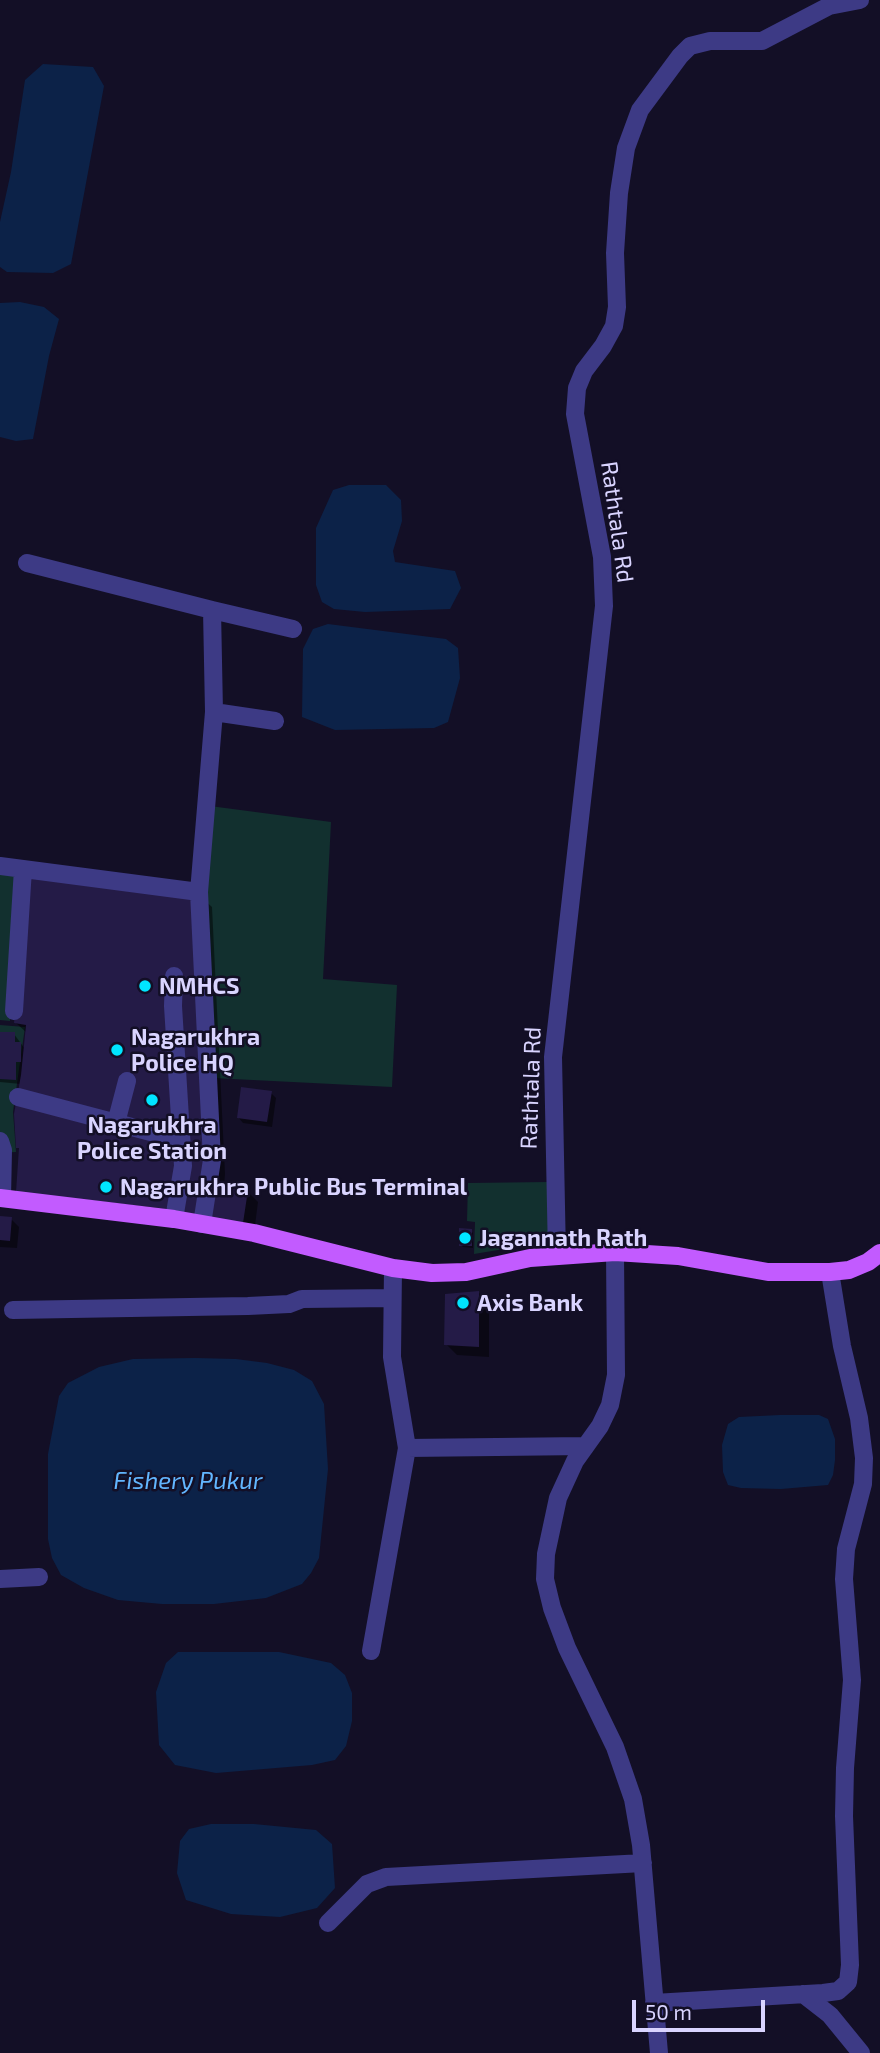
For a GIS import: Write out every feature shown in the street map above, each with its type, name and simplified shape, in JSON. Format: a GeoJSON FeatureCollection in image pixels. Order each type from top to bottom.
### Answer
{"type":"FeatureCollection","features":[{"type":"Feature","properties":{"kind":"main road"},"geometry":{"type":"LineString","coordinates":[[1,1198],[174,1219],[304,1244],[393,1268],[432,1273],[466,1272],[530,1258],[615,1252],[678,1256],[768,1272],[830,1272],[849,1270],[880,1253]]}},
{"type":"Feature","properties":{"kind":"street","name":"Rathtala Rd"},"geometry":{"type":"LineString","coordinates":[[556,1256],[552,1057],[604,607],[602,557],[575,414],[577,388],[584,371],[614,326],[617,307],[617,229],[626,148],[640,110],[690,46],[710,41],[762,41],[829,6],[860,0]]}},
{"type":"Feature","properties":{"kind":"street"},"geometry":{"type":"LineString","coordinates":[[27,563],[293,629]]}},
{"type":"Feature","properties":{"kind":"street"},"geometry":{"type":"LineString","coordinates":[[202,1224],[212,1160],[199,892],[214,712],[212,610]]}},
{"type":"Feature","properties":{"kind":"street"},"geometry":{"type":"LineString","coordinates":[[214,712],[275,721]]}},
{"type":"Feature","properties":{"kind":"street"},"geometry":{"type":"LineString","coordinates":[[0,866],[199,892]]}},
{"type":"Feature","properties":{"kind":"street"},"geometry":{"type":"LineString","coordinates":[[14,1011],[23,869]]}},
{"type":"Feature","properties":{"kind":"street"},"geometry":{"type":"LineString","coordinates":[[174,976],[173,1006],[183,1166],[174,1219]]}},
{"type":"Feature","properties":{"kind":"street"},"geometry":{"type":"LineString","coordinates":[[116,1123],[127,1081]]}},
{"type":"Feature","properties":{"kind":"street"},"geometry":{"type":"LineString","coordinates":[[18,1097],[181,1140]]}},
{"type":"Feature","properties":{"kind":"street"},"geometry":{"type":"LineString","coordinates":[[0,1141],[3,1150],[1,1198]]}},
{"type":"Feature","properties":{"kind":"street"},"geometry":{"type":"LineString","coordinates":[[615,1252],[616,1375],[610,1405],[600,1426],[575,1461],[558,1498],[546,1554],[545,1579],[552,1608],[567,1648],[615,1747],[632,1799],[643,1863],[659,2053]]}},
{"type":"Feature","properties":{"kind":"street"},"geometry":{"type":"LineString","coordinates":[[371,1651],[407,1448],[392,1357],[393,1268]]}},
{"type":"Feature","properties":{"kind":"street"},"geometry":{"type":"LineString","coordinates":[[654,2003],[838,1991],[848,1982],[850,1965],[844,1816],[852,1680],[844,1579],[846,1549],[863,1484],[864,1458],[859,1418],[842,1346],[830,1272]]}},
{"type":"Feature","properties":{"kind":"street"},"geometry":{"type":"LineString","coordinates":[[13,1310],[248,1306],[289,1304],[302,1299],[392,1298]]}},
{"type":"Feature","properties":{"kind":"street"},"geometry":{"type":"LineString","coordinates":[[407,1448],[586,1446]]}},
{"type":"Feature","properties":{"kind":"street"},"geometry":{"type":"LineString","coordinates":[[0,1579],[39,1577]]}},
{"type":"Feature","properties":{"kind":"street"},"geometry":{"type":"LineString","coordinates":[[328,1923],[367,1884],[386,1877],[643,1863]]}},
{"type":"Feature","properties":{"kind":"street"},"geometry":{"type":"LineString","coordinates":[[803,1994],[830,2015],[861,2053]]}},
{"type":"Feature","properties":{"kind":"green space"},"geometry":{"type":"Polygon","coordinates":[[[210,806],[331,822],[323,979],[397,985],[392,1087],[213,1078],[203,892],[210,806]]]}},
{"type":"Feature","properties":{"kind":"green space"},"geometry":{"type":"Polygon","coordinates":[[[0,869],[20,872],[10,1021],[0,1020],[0,869]]]}},
{"type":"Feature","properties":{"kind":"green space"},"geometry":{"type":"Polygon","coordinates":[[[0,1025],[25,1027],[13,1112],[16,1152],[0,1153],[0,1025]]]}},
{"type":"Feature","properties":{"kind":"green space"},"geometry":{"type":"Polygon","coordinates":[[[548,1182],[551,1246],[510,1248],[474,1254],[475,1222],[467,1221],[468,1183],[548,1182]]]}},
{"type":"Feature","properties":{"kind":"water"},"geometry":{"type":"Polygon","coordinates":[[[43,64],[93,67],[104,86],[71,264],[53,273],[7,272],[0,267],[0,222],[11,172],[25,80],[43,64]]]}},
{"type":"Feature","properties":{"kind":"water"},"geometry":{"type":"Polygon","coordinates":[[[20,302],[44,307],[59,319],[33,439],[16,441],[0,437],[0,303],[20,302]]]}},
{"type":"Feature","properties":{"kind":"water"},"geometry":{"type":"Polygon","coordinates":[[[349,485],[386,485],[401,500],[402,521],[393,551],[395,562],[455,571],[461,588],[450,609],[365,612],[334,609],[322,602],[316,585],[316,528],[333,490],[349,485]]]}},
{"type":"Feature","properties":{"kind":"water"},"geometry":{"type":"Polygon","coordinates":[[[328,624],[446,639],[458,648],[460,678],[448,722],[434,728],[335,730],[302,717],[303,649],[313,629],[328,624]]]}},
{"type":"Feature","properties":{"kind":"water","name":"Fishery Pukur"},"geometry":{"type":"Polygon","coordinates":[[[195,1358],[267,1363],[294,1370],[312,1381],[324,1404],[328,1469],[319,1558],[302,1584],[266,1598],[214,1604],[162,1604],[118,1600],[84,1588],[61,1575],[52,1558],[48,1539],[48,1454],[59,1396],[68,1383],[99,1367],[133,1359],[195,1358]]]}},
{"type":"Feature","properties":{"kind":"water"},"geometry":{"type":"Polygon","coordinates":[[[819,1415],[828,1419],[835,1439],[835,1460],[833,1475],[828,1485],[781,1489],[728,1485],[723,1472],[722,1445],[728,1424],[739,1417],[819,1415]]]}},
{"type":"Feature","properties":{"kind":"water"},"geometry":{"type":"Polygon","coordinates":[[[178,1652],[279,1652],[331,1663],[345,1675],[352,1693],[352,1721],[346,1746],[335,1760],[312,1765],[216,1773],[175,1765],[159,1745],[156,1692],[166,1663],[178,1652]]]}},
{"type":"Feature","properties":{"kind":"water"},"geometry":{"type":"Polygon","coordinates":[[[211,1824],[254,1824],[316,1830],[332,1844],[335,1888],[317,1908],[280,1917],[231,1914],[186,1900],[177,1873],[180,1841],[189,1829],[211,1824]]]}},
{"type":"Feature","properties":{"kind":"building","name":"Nagarukhra Police HQ"},"geometry":{"type":"Polygon","coordinates":[[[27,872],[202,895],[212,1189],[183,1185],[224,1193],[226,1184],[248,1190],[243,1223],[159,1208],[16,1192],[19,1148],[16,1148],[14,1114],[26,1025],[14,1023],[27,872]]]}},
{"type":"Feature","properties":{"kind":"building"},"geometry":{"type":"Polygon","coordinates":[[[0,1032],[15,1032],[15,1042],[21,1042],[21,1062],[16,1062],[16,1080],[0,1079],[0,1032]]]}},
{"type":"Feature","properties":{"kind":"building"},"geometry":{"type":"Polygon","coordinates":[[[241,1087],[272,1091],[267,1122],[237,1118],[241,1087]]]}},
{"type":"Feature","properties":{"kind":"building"},"geometry":{"type":"Polygon","coordinates":[[[0,1216],[12,1217],[10,1241],[0,1240],[0,1216]]]}},
{"type":"Feature","properties":{"kind":"building","name":"Jagannath Rath"},"geometry":{"type":"Polygon","coordinates":[[[459,1228],[472,1229],[472,1246],[459,1246],[459,1228]]]}},
{"type":"Feature","properties":{"kind":"building"},"geometry":{"type":"Polygon","coordinates":[[[479,1291],[479,1347],[444,1345],[445,1294],[479,1291]]]}},
{"type":"Feature","properties":{"kind":"place","name":"NMHCS"},"geometry":{"type":"Point","coordinates":[145,986]}},
{"type":"Feature","properties":{"kind":"place","name":"Nagarukhra Police HQ"},"geometry":{"type":"Point","coordinates":[117,1050]}},
{"type":"Feature","properties":{"kind":"place","name":"Nagarukhra Police Station"},"geometry":{"type":"Point","coordinates":[152,1100]}},
{"type":"Feature","properties":{"kind":"place","name":"Nagarukhra Public Bus Terminal"},"geometry":{"type":"Point","coordinates":[106,1187]}},
{"type":"Feature","properties":{"kind":"place","name":"Jagannath Rath"},"geometry":{"type":"Point","coordinates":[465,1238]}},
{"type":"Feature","properties":{"kind":"place","name":"Axis Bank"},"geometry":{"type":"Point","coordinates":[463,1303]}}]}
